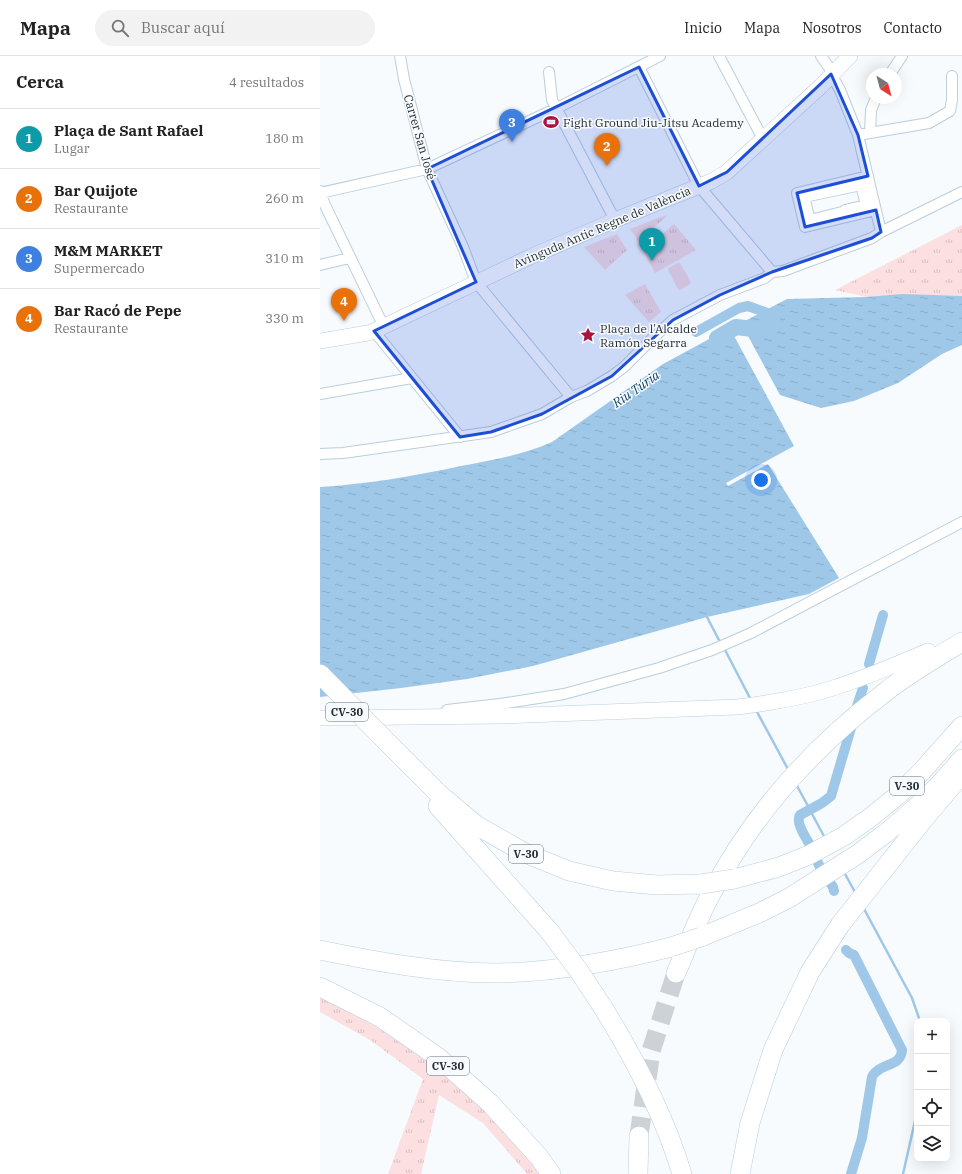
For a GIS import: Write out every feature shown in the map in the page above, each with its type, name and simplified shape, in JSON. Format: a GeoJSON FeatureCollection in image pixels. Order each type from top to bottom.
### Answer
{"type":"FeatureCollection","features":[{"type":"Feature","properties":{"kind":"highway"},"geometry":{"type":"LineString","coordinates":[[928,651],[962,637]]}},
{"type":"Feature","properties":{"kind":"highway"},"geometry":{"type":"LineString","coordinates":[[676,973],[708,898],[731,858],[754,823],[774,798],[838,730],[884,692],[922,666],[962,642]]}},
{"type":"Feature","properties":{"kind":"highway","name":"V-30"},"geometry":{"type":"LineString","coordinates":[[320,674],[380,741],[476,825],[525,853],[569,871],[613,881],[657,885],[701,884],[734,879],[779,867],[809,855],[844,836],[898,796],[962,726]]}},
{"type":"Feature","properties":{"kind":"highway","name":"CV-30"},"geometry":{"type":"LineString","coordinates":[[320,684],[380,741],[550,932],[579,971],[623,1039],[640,1071],[666,1127],[682,1174]]}},
{"type":"Feature","properties":{"kind":"highway","name":"V-30"},"geometry":{"type":"LineString","coordinates":[[320,950],[373,961],[444,970],[497,973],[549,970],[591,965],[671,947],[701,937],[758,914],[819,880],[886,834],[939,785],[962,759]]}},
{"type":"Feature","properties":{"kind":"highway"},"geometry":{"type":"LineString","coordinates":[[740,1174],[750,1123],[773,1050],[810,972],[840,925],[877,877],[962,774]]}},
{"type":"Feature","properties":{"kind":"highway","name":"CV-30"},"geometry":{"type":"LineString","coordinates":[[320,987],[380,1017],[439,1058],[490,1103],[539,1157],[551,1174]]}},
{"type":"Feature","properties":{"kind":"highway"},"geometry":{"type":"LineString","coordinates":[[638,1174],[639,1136]]}},
{"type":"Feature","properties":{"kind":"street","name":"Carrer San José"},"geometry":{"type":"LineString","coordinates":[[400,56],[404,79],[427,169],[463,247],[476,282],[571,397]]}},
{"type":"Feature","properties":{"kind":"street"},"geometry":{"type":"LineString","coordinates":[[460,437],[412,378],[379,329],[350,258],[320,192],[427,169],[557,108],[660,56]]}},
{"type":"Feature","properties":{"kind":"street"},"geometry":{"type":"LineString","coordinates":[[719,56],[763,139]]}},
{"type":"Feature","properties":{"kind":"street"},"geometry":{"type":"LineString","coordinates":[[821,56],[840,90],[858,135],[881,232]]}},
{"type":"Feature","properties":{"kind":"street","name":"Avinguda Antic Regne de València"},"geometry":{"type":"LineString","coordinates":[[320,341],[368,333],[379,329],[476,282],[615,220],[712,181],[727,172],[850,56]]}},
{"type":"Feature","properties":{"kind":"street"},"geometry":{"type":"LineString","coordinates":[[894,68],[902,56]]}},
{"type":"Feature","properties":{"kind":"street"},"geometry":{"type":"LineString","coordinates":[[639,67],[699,186],[772,272]]}},
{"type":"Feature","properties":{"kind":"street"},"geometry":{"type":"LineString","coordinates":[[549,72],[552,100],[615,220]]}},
{"type":"Feature","properties":{"kind":"street"},"geometry":{"type":"LineString","coordinates":[[858,135],[929,123],[950,111],[952,100],[952,76]]}},
{"type":"Feature","properties":{"kind":"street"},"geometry":{"type":"LineString","coordinates":[[870,133],[871,110],[874,104]]}},
{"type":"Feature","properties":{"kind":"street"},"geometry":{"type":"LineString","coordinates":[[868,176],[798,193],[806,227],[876,210]]}},
{"type":"Feature","properties":{"kind":"street"},"geometry":{"type":"LineString","coordinates":[[861,185],[866,205],[810,220],[804,197],[861,185]]}},
{"type":"Feature","properties":{"kind":"street"},"geometry":{"type":"LineString","coordinates":[[320,454],[344,453],[491,432],[542,414],[571,397],[587,391],[612,376],[624,367],[673,320],[720,295],[765,278],[772,272],[784,271],[872,238],[881,232],[962,192]]}},
{"type":"Feature","properties":{"kind":"street"},"geometry":{"type":"LineString","coordinates":[[320,265],[350,258]]}},
{"type":"Feature","properties":{"kind":"street"},"geometry":{"type":"LineString","coordinates":[[320,394],[412,378]]}},
{"type":"Feature","properties":{"kind":"street"},"geometry":{"type":"LineString","coordinates":[[326,718],[447,710],[500,704],[564,694],[659,668],[712,650],[750,633],[962,522]]}},
{"type":"Feature","properties":{"kind":"street"},"geometry":{"type":"LineString","coordinates":[[326,718],[508,716],[737,707],[802,697],[834,688],[878,672],[928,651]]}},
{"type":"Feature","properties":{"kind":"highlighted area"},"geometry":{"type":"Polygon","coordinates":[[[639,67],[699,186],[727,172],[831,74],[858,135],[868,176],[797,193],[805,227],[876,210],[881,232],[872,238],[772,272],[720,295],[673,320],[612,376],[542,414],[491,432],[460,437],[374,331],[476,282],[427,169],[639,67]]]}},
{"type":"Feature","properties":{"kind":"green space"},"geometry":{"type":"Polygon","coordinates":[[[666,215],[667,216],[638,241],[630,229],[666,215]]]}},
{"type":"Feature","properties":{"kind":"green space"},"geometry":{"type":"Polygon","coordinates":[[[674,224],[696,250],[655,273],[643,251],[674,224]]]}},
{"type":"Feature","properties":{"kind":"green space"},"geometry":{"type":"Polygon","coordinates":[[[962,225],[962,296],[866,297],[835,290],[962,225]]]}},
{"type":"Feature","properties":{"kind":"green space"},"geometry":{"type":"Polygon","coordinates":[[[617,234],[627,250],[605,270],[584,247],[617,234]]]}},
{"type":"Feature","properties":{"kind":"green space"},"geometry":{"type":"Polygon","coordinates":[[[680,263],[691,282],[680,290],[678,289],[668,270],[668,268],[680,263]]]}},
{"type":"Feature","properties":{"kind":"green space"},"geometry":{"type":"Polygon","coordinates":[[[645,284],[661,312],[649,322],[625,295],[645,284]]]}},
{"type":"Feature","properties":{"kind":"green space"},"geometry":{"type":"Polygon","coordinates":[[[320,995],[349,1010],[403,1044],[447,1076],[488,1114],[541,1174],[527,1174],[483,1123],[439,1095],[421,1174],[388,1174],[423,1079],[370,1040],[320,1012],[320,995]]]}},
{"type":"Feature","properties":{"kind":"water"},"geometry":{"type":"Polygon","coordinates":[[[902,294],[962,296],[962,345],[942,354],[898,383],[854,401],[821,408],[780,395],[741,323],[787,299],[866,297],[902,294]]]}},
{"type":"Feature","properties":{"kind":"water"},"geometry":{"type":"Polygon","coordinates":[[[735,325],[738,329],[730,334],[733,334],[794,446],[726,483],[728,486],[768,464],[839,578],[809,594],[707,617],[533,666],[467,679],[320,697],[320,487],[373,482],[426,473],[507,457],[541,447],[552,442],[663,364],[735,325]]]}},
{"type":"Feature","properties":{"kind":"waterway"},"geometry":{"type":"LineString","coordinates":[[696,332],[739,308],[748,306],[776,316]]}},
{"type":"Feature","properties":{"kind":"waterway","name":"Riu Túria"},"geometry":{"type":"LineString","coordinates":[[717,338],[736,327],[761,330],[765,328]]}},
{"type":"Feature","properties":{"kind":"waterway"},"geometry":{"type":"LineString","coordinates":[[869,664],[883,615]]}},
{"type":"Feature","properties":{"kind":"waterway"},"geometry":{"type":"LineString","coordinates":[[707,617],[721,644]]}},
{"type":"Feature","properties":{"kind":"waterway"},"geometry":{"type":"LineString","coordinates":[[724,648],[751,700]]}},
{"type":"Feature","properties":{"kind":"waterway"},"geometry":{"type":"LineString","coordinates":[[857,706],[863,688]]}},
{"type":"Feature","properties":{"kind":"waterway"},"geometry":{"type":"LineString","coordinates":[[756,710],[789,771]]}},
{"type":"Feature","properties":{"kind":"waterway"},"geometry":{"type":"LineString","coordinates":[[810,845],[799,822],[800,815],[822,803],[831,796],[851,728]]}},
{"type":"Feature","properties":{"kind":"waterway"},"geometry":{"type":"LineString","coordinates":[[796,784],[809,808]]}},
{"type":"Feature","properties":{"kind":"waterway"},"geometry":{"type":"LineString","coordinates":[[811,812],[825,838]]}},
{"type":"Feature","properties":{"kind":"waterway"},"geometry":{"type":"LineString","coordinates":[[816,859],[822,871]]}},
{"type":"Feature","properties":{"kind":"waterway"},"geometry":{"type":"LineString","coordinates":[[844,872],[856,894]]}},
{"type":"Feature","properties":{"kind":"waterway"},"geometry":{"type":"LineString","coordinates":[[831,884],[834,891]]}},
{"type":"Feature","properties":{"kind":"waterway"},"geometry":{"type":"LineString","coordinates":[[863,907],[912,998],[919,1018]]}},
{"type":"Feature","properties":{"kind":"waterway"},"geometry":{"type":"LineString","coordinates":[[846,950],[854,955],[902,1050],[899,1059],[879,1069],[872,1077],[862,1138],[851,1174]]}},
{"type":"Feature","properties":{"kind":"waterway"},"geometry":{"type":"LineString","coordinates":[[903,1174],[914,1125]]}},
{"type":"Feature","properties":{"kind":"tunnel"},"geometry":{"type":"LineString","coordinates":[[639,1136],[651,1051],[676,973]]}},
{"type":"Feature","properties":{"kind":"place","name":"Fight Ground Jiu-Jitsu Academy"},"geometry":{"type":"Point","coordinates":[551,122]}},
{"type":"Feature","properties":{"kind":"place","name":"M&M MARKET"},"geometry":{"type":"Point","coordinates":[512,142]}},
{"type":"Feature","properties":{"kind":"place","name":"Bar Quijote"},"geometry":{"type":"Point","coordinates":[607,166]}},
{"type":"Feature","properties":{"kind":"place","name":"Plaça de Sant Rafael"},"geometry":{"type":"Point","coordinates":[652,261]}},
{"type":"Feature","properties":{"kind":"place","name":"Bar Racó de Pepe"},"geometry":{"type":"Point","coordinates":[344,321]}},
{"type":"Feature","properties":{"kind":"place","name":"Plaça de l'Alcalde Ramón Segarra"},"geometry":{"type":"Point","coordinates":[588,335]}}]}
